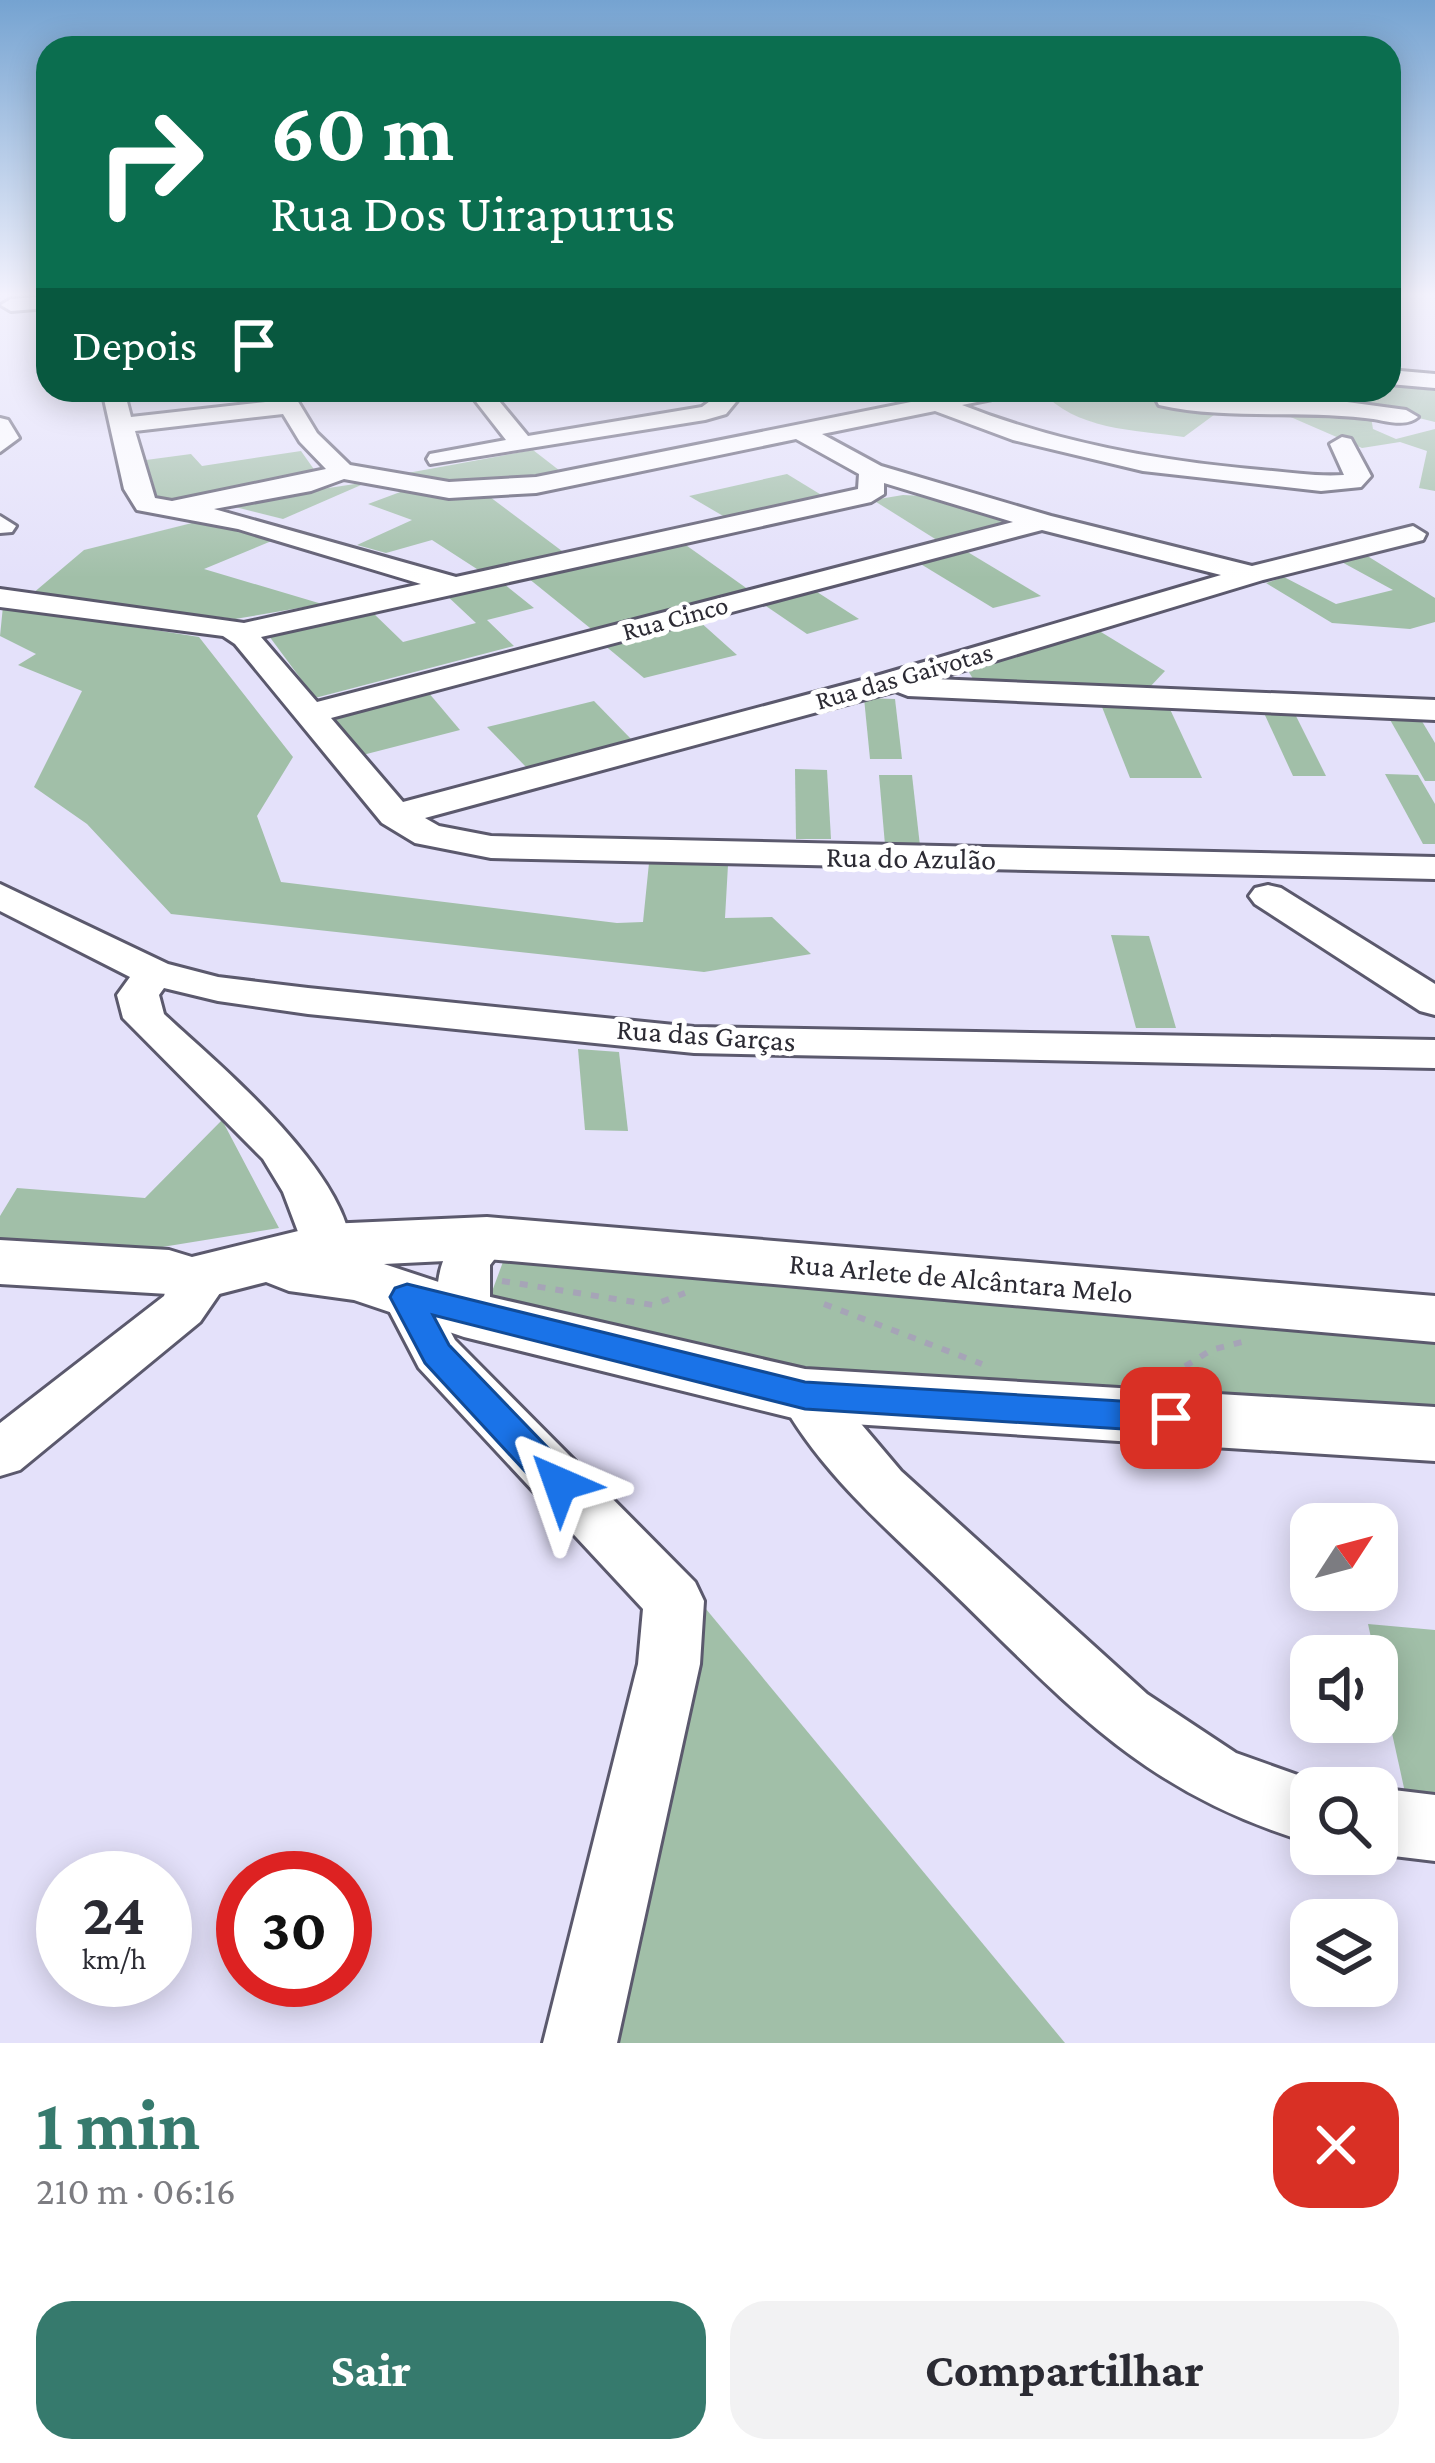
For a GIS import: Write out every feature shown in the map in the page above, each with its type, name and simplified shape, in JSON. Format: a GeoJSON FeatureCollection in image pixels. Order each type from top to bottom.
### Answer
{"type":"FeatureCollection","features":[{"type":"Feature","properties":{"kind":"main road"},"geometry":{"type":"LineString","coordinates":[[326,1259],[358,1278],[455,1281]]}},
{"type":"Feature","properties":{"kind":"main road"},"geometry":{"type":"LineString","coordinates":[[0,1262],[169,1272],[192,1279],[250,1265],[326,1259],[455,1281],[805,1395],[1435,1434]]}},
{"type":"Feature","properties":{"kind":"main road","name":"Rua Arlete de Alcântara Melo"},"geometry":{"type":"LineString","coordinates":[[455,1281],[1435,1319]]}},
{"type":"Feature","properties":{"kind":"street"},"geometry":{"type":"LineString","coordinates":[[117,402],[146,504],[242,522],[454,585]]}},
{"type":"Feature","properties":{"kind":"street"},"geometry":{"type":"LineString","coordinates":[[125,425],[260,402]]}},
{"type":"Feature","properties":{"kind":"street"},"geometry":{"type":"LineString","coordinates":[[287,402],[322,454],[342,471]]}},
{"type":"Feature","properties":{"kind":"street"},"geometry":{"type":"LineString","coordinates":[[488,402],[522,444]]}},
{"type":"Feature","properties":{"kind":"street"},"geometry":{"type":"LineString","coordinates":[[439,459],[718,410],[725,402]]}},
{"type":"Feature","properties":{"kind":"street"},"geometry":{"type":"LineString","coordinates":[[166,510],[311,484],[342,471],[465,490],[536,485],[954,402]]}},
{"type":"Feature","properties":{"kind":"street"},"geometry":{"type":"LineString","coordinates":[[1182,402],[1354,406],[1406,417]]}},
{"type":"Feature","properties":{"kind":"street"},"geometry":{"type":"LineString","coordinates":[[941,405],[1066,450],[1147,466],[1246,477],[1352,482],[1358,476],[1342,443]]}},
{"type":"Feature","properties":{"kind":"street"},"geometry":{"type":"LineString","coordinates":[[0,425],[7,438],[0,445]]}},
{"type":"Feature","properties":{"kind":"street"},"geometry":{"type":"LineString","coordinates":[[799,431],[872,482]]}},
{"type":"Feature","properties":{"kind":"street"},"geometry":{"type":"LineString","coordinates":[[584,434],[630,466]]}},
{"type":"Feature","properties":{"kind":"street"},"geometry":{"type":"LineString","coordinates":[[0,598],[218,625],[240,632],[454,585],[872,482],[934,490],[1253,574]]}},
{"type":"Feature","properties":{"kind":"street","name":"Rua Cinco"},"geometry":{"type":"LineString","coordinates":[[308,715],[1042,522]]}},
{"type":"Feature","properties":{"kind":"street","name":"Rua das Gaivotas"},"geometry":{"type":"LineString","coordinates":[[394,814],[877,686],[953,676],[1253,574],[1413,534]]}},
{"type":"Feature","properties":{"kind":"street"},"geometry":{"type":"LineString","coordinates":[[240,632],[394,814]]}},
{"type":"Feature","properties":{"kind":"street","name":"Rua das Gaivotas"},"geometry":{"type":"LineString","coordinates":[[953,676],[1435,710]]}},
{"type":"Feature","properties":{"kind":"street","name":"Rua do Azulão"},"geometry":{"type":"LineString","coordinates":[[394,814],[428,835],[491,847],[1435,868]]}},
{"type":"Feature","properties":{"kind":"street","name":"Rua das Garças"},"geometry":{"type":"LineString","coordinates":[[0,895],[154,974],[263,995],[694,1040],[1435,1054]]}},
{"type":"Feature","properties":{"kind":"street"},"geometry":{"type":"LineString","coordinates":[[1268,896],[1435,1002]]}},
{"type":"Feature","properties":{"kind":"street"},"geometry":{"type":"LineString","coordinates":[[154,974],[138,994],[144,1018],[279,1148],[306,1191],[326,1259]]}},
{"type":"Feature","properties":{"kind":"street"},"geometry":{"type":"LineString","coordinates":[[0,1454],[182,1309],[195,1293],[192,1279]]}},
{"type":"Feature","properties":{"kind":"street"},"geometry":{"type":"LineString","coordinates":[[455,1281],[437,1354],[674,1601],[669,1664],[580,2043]]}},
{"type":"Feature","properties":{"kind":"street"},"geometry":{"type":"LineString","coordinates":[[805,1395],[858,1466],[1063,1661],[1139,1726],[1214,1777],[1290,1807]]}},
{"type":"Feature","properties":{"kind":"street"},"geometry":{"type":"LineString","coordinates":[[1398,1824],[1435,1828]]}},
{"type":"Feature","properties":{"kind":"path"},"geometry":{"type":"LineString","coordinates":[[455,1281],[653,1305],[686,1292]]}},
{"type":"Feature","properties":{"kind":"path"},"geometry":{"type":"LineString","coordinates":[[823,1304],[999,1371]]}},
{"type":"Feature","properties":{"kind":"path"},"geometry":{"type":"LineString","coordinates":[[1169,1377],[1211,1350],[1259,1337]]}},
{"type":"Feature","properties":{"kind":"green space"},"geometry":{"type":"Polygon","coordinates":[[[1401,387],[1435,391],[1435,422],[1354,402],[1401,402],[1401,387]]]}},
{"type":"Feature","properties":{"kind":"green space"},"geometry":{"type":"Polygon","coordinates":[[[1157,402],[1222,409],[1184,437],[1088,421],[1055,403],[1157,402]]]}},
{"type":"Feature","properties":{"kind":"green space"},"geometry":{"type":"Polygon","coordinates":[[[1370,411],[1373,429],[1396,439],[1435,429],[1435,491],[1419,488],[1427,451],[1400,442],[1362,448],[1279,412],[1370,411]]]}},
{"type":"Feature","properties":{"kind":"green space"},"geometry":{"type":"Polygon","coordinates":[[[533,450],[564,474],[479,488],[402,474],[533,450]]]}},
{"type":"Feature","properties":{"kind":"green space"},"geometry":{"type":"Polygon","coordinates":[[[301,451],[318,475],[186,500],[158,499],[146,460],[191,454],[202,466],[301,451]]]}},
{"type":"Feature","properties":{"kind":"green space"},"geometry":{"type":"Polygon","coordinates":[[[787,474],[828,499],[730,520],[689,496],[787,474]]]}},
{"type":"Feature","properties":{"kind":"green space"},"geometry":{"type":"Polygon","coordinates":[[[368,482],[283,519],[223,504],[368,482]]]}},
{"type":"Feature","properties":{"kind":"green space"},"geometry":{"type":"Polygon","coordinates":[[[411,488],[486,494],[570,557],[480,571],[432,540],[386,553],[357,545],[412,520],[368,504],[411,488]]]}},
{"type":"Feature","properties":{"kind":"green space"},"geometry":{"type":"Polygon","coordinates":[[[903,495],[1006,516],[1001,527],[940,542],[873,500],[903,495]]]}},
{"type":"Feature","properties":{"kind":"green space"},"geometry":{"type":"Polygon","coordinates":[[[196,522],[274,540],[204,569],[322,604],[235,619],[32,594],[84,550],[196,522]]]}},
{"type":"Feature","properties":{"kind":"green space"},"geometry":{"type":"Polygon","coordinates":[[[683,543],[749,590],[595,632],[528,578],[683,543]]]}},
{"type":"Feature","properties":{"kind":"green space"},"geometry":{"type":"Polygon","coordinates":[[[966,551],[1041,596],[993,608],[919,563],[966,551]]]}},
{"type":"Feature","properties":{"kind":"green space"},"geometry":{"type":"Polygon","coordinates":[[[1361,552],[1435,598],[1435,622],[1410,629],[1332,623],[1266,583],[1284,577],[1336,604],[1393,590],[1338,560],[1361,552]]]}},
{"type":"Feature","properties":{"kind":"green space"},"geometry":{"type":"Polygon","coordinates":[[[499,580],[534,608],[487,620],[514,646],[315,698],[269,636],[370,610],[403,642],[476,623],[444,593],[499,580]]]}},
{"type":"Feature","properties":{"kind":"green space"},"geometry":{"type":"Polygon","coordinates":[[[814,590],[859,619],[807,634],[763,604],[814,590]]]}},
{"type":"Feature","properties":{"kind":"green space"},"geometry":{"type":"Polygon","coordinates":[[[3,606],[199,637],[293,757],[257,816],[281,882],[617,923],[643,922],[649,863],[728,865],[725,918],[772,917],[811,954],[704,972],[171,914],[87,824],[34,787],[82,691],[18,665],[36,654],[0,636],[3,606]]]}},
{"type":"Feature","properties":{"kind":"green space"},"geometry":{"type":"Polygon","coordinates":[[[699,621],[737,655],[644,678],[603,644],[699,621]]]}},
{"type":"Feature","properties":{"kind":"green space"},"geometry":{"type":"Polygon","coordinates":[[[1096,629],[1165,671],[1148,689],[975,682],[962,661],[1096,629]]]}},
{"type":"Feature","properties":{"kind":"green space"},"geometry":{"type":"Polygon","coordinates":[[[428,692],[460,730],[351,758],[318,718],[428,692]]]}},
{"type":"Feature","properties":{"kind":"green space"},"geometry":{"type":"Polygon","coordinates":[[[864,698],[895,699],[902,759],[870,759],[864,698]]]}},
{"type":"Feature","properties":{"kind":"green space"},"geometry":{"type":"Polygon","coordinates":[[[594,701],[632,740],[527,768],[487,727],[594,701]]]}},
{"type":"Feature","properties":{"kind":"green space"},"geometry":{"type":"Polygon","coordinates":[[[1102,707],[1169,707],[1202,778],[1130,778],[1102,707]]]}},
{"type":"Feature","properties":{"kind":"green space"},"geometry":{"type":"Polygon","coordinates":[[[1264,713],[1295,714],[1326,776],[1293,776],[1264,713]]]}},
{"type":"Feature","properties":{"kind":"green space"},"geometry":{"type":"Polygon","coordinates":[[[1389,718],[1420,718],[1435,743],[1435,781],[1425,781],[1389,718]]]}},
{"type":"Feature","properties":{"kind":"green space"},"geometry":{"type":"Polygon","coordinates":[[[795,769],[827,770],[831,839],[796,839],[795,769]]]}},
{"type":"Feature","properties":{"kind":"green space"},"geometry":{"type":"Polygon","coordinates":[[[1385,774],[1418,775],[1435,804],[1435,844],[1423,844],[1385,774]]]}},
{"type":"Feature","properties":{"kind":"green space"},"geometry":{"type":"Polygon","coordinates":[[[879,775],[912,775],[920,846],[885,845],[879,775]]]}},
{"type":"Feature","properties":{"kind":"green space"},"geometry":{"type":"Polygon","coordinates":[[[1111,935],[1149,936],[1176,1028],[1136,1028],[1111,935]]]}},
{"type":"Feature","properties":{"kind":"green space"},"geometry":{"type":"Polygon","coordinates":[[[578,1049],[619,1052],[628,1131],[585,1130],[578,1049]]]}},
{"type":"Feature","properties":{"kind":"green space"},"geometry":{"type":"Polygon","coordinates":[[[222,1120],[279,1228],[156,1248],[0,1241],[0,1216],[17,1188],[145,1198],[222,1120]]]}},
{"type":"Feature","properties":{"kind":"green space"},"geometry":{"type":"Polygon","coordinates":[[[507,1251],[1435,1330],[1435,1419],[810,1373],[487,1305],[507,1251]]]}},
{"type":"Feature","properties":{"kind":"green space"},"geometry":{"type":"Polygon","coordinates":[[[706,1609],[1065,2043],[614,2043],[706,1609]]]}},
{"type":"Feature","properties":{"kind":"green space"},"geometry":{"type":"Polygon","coordinates":[[[1368,1624],[1435,1630],[1435,1800],[1406,1797],[1394,1743],[1398,1743],[1398,1635],[1370,1635],[1368,1624]]]}},
{"type":"Feature","properties":{"kind":"route"},"geometry":{"type":"LineString","coordinates":[[560,1484],[437,1354],[407,1297],[805,1395],[1171,1418]]}}]}
